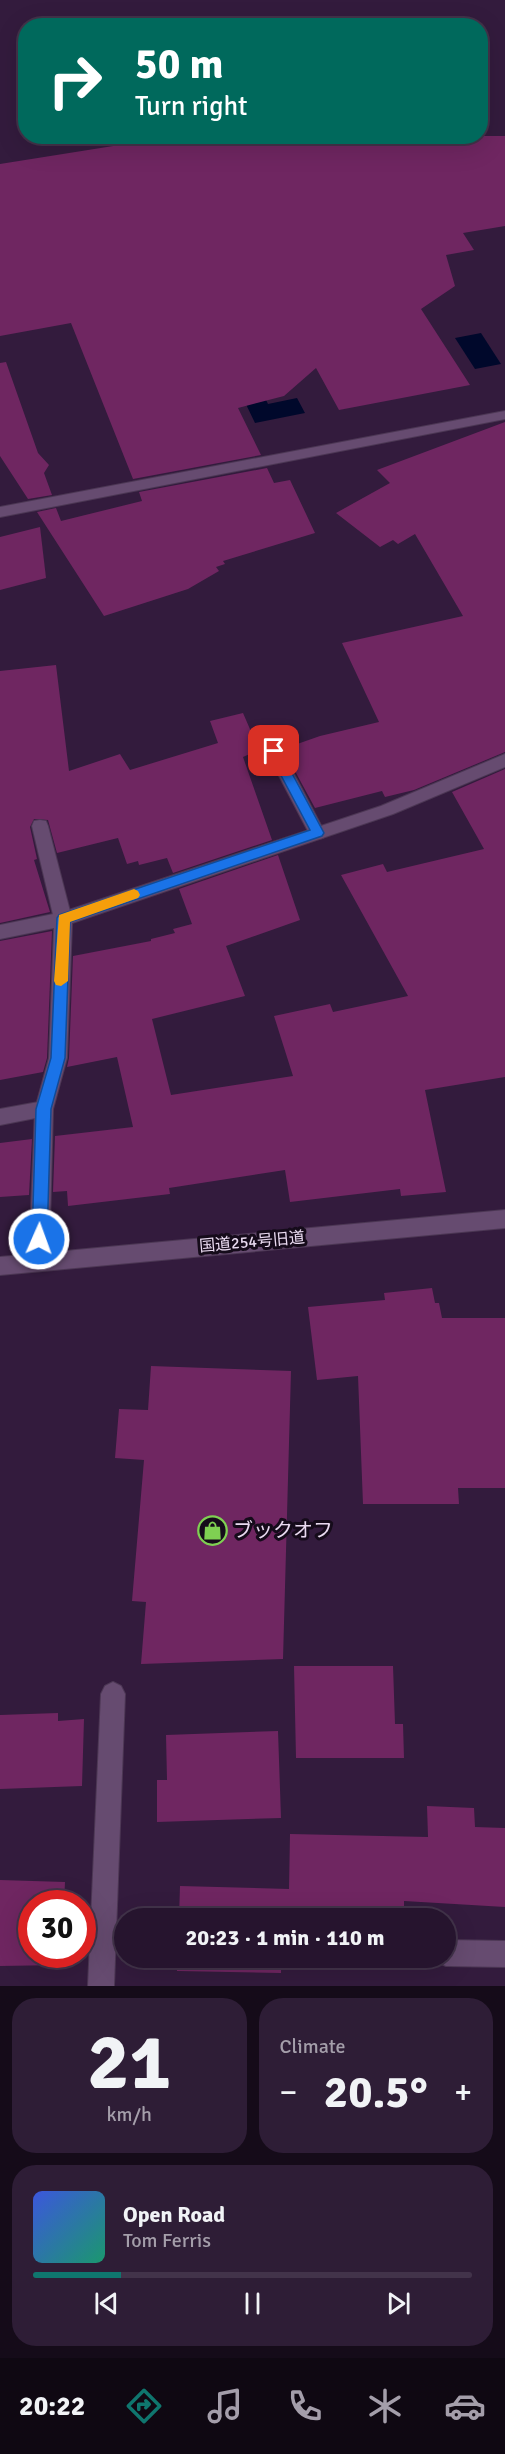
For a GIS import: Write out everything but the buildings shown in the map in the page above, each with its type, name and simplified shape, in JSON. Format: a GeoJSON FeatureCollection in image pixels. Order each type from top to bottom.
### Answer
{"type":"FeatureCollection","features":[{"type":"Feature","properties":{"kind":"street"},"geometry":{"type":"LineString","coordinates":[[0,512],[505,414]]}},
{"type":"Feature","properties":{"kind":"street"},"geometry":{"type":"LineString","coordinates":[[274,751],[317,833]]}},
{"type":"Feature","properties":{"kind":"street"},"geometry":{"type":"LineString","coordinates":[[0,932],[63,918],[387,810],[505,760]]}},
{"type":"Feature","properties":{"kind":"street"},"geometry":{"type":"LineString","coordinates":[[39,1261],[44,1109],[58,1058],[63,918],[40,826]]}},
{"type":"Feature","properties":{"kind":"street"},"geometry":{"type":"LineString","coordinates":[[0,1117],[44,1109]]}},
{"type":"Feature","properties":{"kind":"street","name":"国道254号旧道"},"geometry":{"type":"LineString","coordinates":[[0,1266],[505,1219]]}},
{"type":"Feature","properties":{"kind":"street"},"geometry":{"type":"LineString","coordinates":[[101,1986],[113,1694]]}},
{"type":"Feature","properties":{"kind":"street"},"geometry":{"type":"LineString","coordinates":[[456,1953],[505,1954]]}},
{"type":"Feature","properties":{"kind":"water"},"geometry":{"type":"Polygon","coordinates":[[[481,333],[501,364],[475,369],[455,338],[481,333]]]}},
{"type":"Feature","properties":{"kind":"water"},"geometry":{"type":"Polygon","coordinates":[[[249,365],[268,404],[297,398],[305,413],[255,423],[229,369],[249,365]]]}},
{"type":"Feature","properties":{"kind":"slow traffic"},"geometry":{"type":"LineString","coordinates":[[61,981],[63,918],[134,895]]}},
{"type":"Feature","properties":{"kind":"place","name":"ブックオフ"},"geometry":{"type":"Point","coordinates":[212,1530]}},
{"type":"Feature","properties":{"kind":"route"},"geometry":{"type":"LineString","coordinates":[[39,1239],[44,1109],[58,1058],[63,918],[317,833],[274,751]]}}]}
